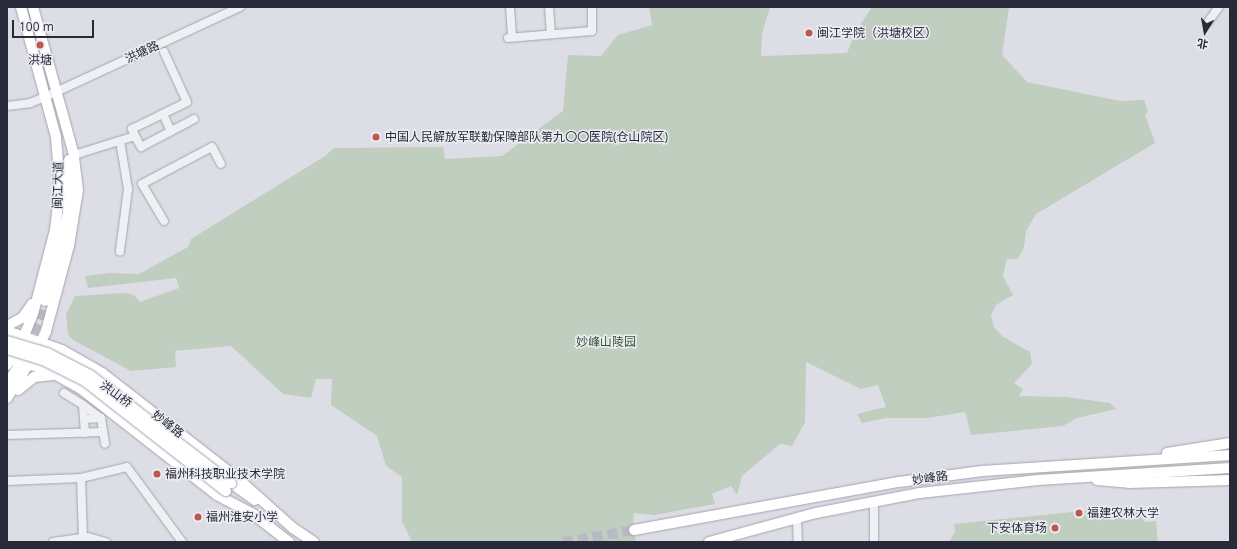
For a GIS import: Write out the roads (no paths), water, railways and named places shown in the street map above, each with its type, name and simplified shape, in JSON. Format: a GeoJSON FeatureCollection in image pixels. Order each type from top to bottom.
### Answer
{"type":"FeatureCollection","features":[{"type":"Feature","properties":{"kind":"main road","name":"闽江大道"},"geometry":{"type":"LineString","coordinates":[[11,360],[24,336],[41,282],[59,205],[60,174],[56,137],[21,7]]}},
{"type":"Feature","properties":{"kind":"main road"},"geometry":{"type":"LineString","coordinates":[[7,398],[42,342],[74,224],[78,190],[74,155],[33,7]]}},
{"type":"Feature","properties":{"kind":"main road"},"geometry":{"type":"LineString","coordinates":[[56,137],[66,168],[66,200],[44,301],[68,213],[70,173],[65,119]]}},
{"type":"Feature","properties":{"kind":"main road"},"geometry":{"type":"LineString","coordinates":[[7,326],[26,314],[41,282]]}},
{"type":"Feature","properties":{"kind":"main road","name":"妙峰路"},"geometry":{"type":"LineString","coordinates":[[7,331],[42,342],[76,357],[122,387],[241,481],[293,528],[314,542]]}},
{"type":"Feature","properties":{"kind":"main road","name":"洪山桥"},"geometry":{"type":"LineString","coordinates":[[7,341],[47,353],[90,375],[228,487]]}},
{"type":"Feature","properties":{"kind":"main road"},"geometry":{"type":"LineString","coordinates":[[7,378],[11,360]]}},
{"type":"Feature","properties":{"kind":"main road"},"geometry":{"type":"LineString","coordinates":[[7,384],[11,360]]}},
{"type":"Feature","properties":{"kind":"main road"},"geometry":{"type":"LineString","coordinates":[[11,360],[43,360],[85,381],[228,487],[293,528]]}},
{"type":"Feature","properties":{"kind":"main road","name":"妙峰路"},"geometry":{"type":"LineString","coordinates":[[11,360],[29,364],[55,375],[108,408],[217,495],[253,514],[289,542]]}},
{"type":"Feature","properties":{"kind":"main road"},"geometry":{"type":"LineString","coordinates":[[7,404],[28,379],[39,375],[55,375]]}},
{"type":"Feature","properties":{"kind":"main road"},"geometry":{"type":"LineString","coordinates":[[1155,458],[1180,450],[1230,443]]}},
{"type":"Feature","properties":{"kind":"main road","name":"妙峰路"},"geometry":{"type":"LineString","coordinates":[[634,530],[958,474],[1024,466],[1230,455]]}},
{"type":"Feature","properties":{"kind":"main road","name":"妙峰路"},"geometry":{"type":"LineString","coordinates":[[709,542],[797,518],[874,501],[971,486],[1074,477],[1230,468]]}},
{"type":"Feature","properties":{"kind":"main road"},"geometry":{"type":"LineString","coordinates":[[1074,477],[1129,483],[1230,480]]}},
{"type":"Feature","properties":{"kind":"main road"},"geometry":{"type":"LineString","coordinates":[[228,487],[253,514]]}},
{"type":"Feature","properties":{"kind":"street","name":"洪塘路"},"geometry":{"type":"LineString","coordinates":[[7,106],[30,103],[240,7]]}},
{"type":"Feature","properties":{"kind":"street"},"geometry":{"type":"LineString","coordinates":[[510,7],[510,38],[592,31],[592,7]]}},
{"type":"Feature","properties":{"kind":"street"},"geometry":{"type":"LineString","coordinates":[[549,7],[551,34]]}},
{"type":"Feature","properties":{"kind":"street"},"geometry":{"type":"LineString","coordinates":[[1208,22],[1219,7]]}},
{"type":"Feature","properties":{"kind":"street"},"geometry":{"type":"LineString","coordinates":[[164,52],[187,102],[132,129],[135,136],[141,147],[194,119]]}},
{"type":"Feature","properties":{"kind":"street"},"geometry":{"type":"LineString","coordinates":[[163,114],[171,131]]}},
{"type":"Feature","properties":{"kind":"street"},"geometry":{"type":"LineString","coordinates":[[74,155],[135,136]]}},
{"type":"Feature","properties":{"kind":"street"},"geometry":{"type":"LineString","coordinates":[[120,141],[128,189],[120,251]]}},
{"type":"Feature","properties":{"kind":"street"},"geometry":{"type":"LineString","coordinates":[[164,221],[142,184],[212,147],[221,164]]}},
{"type":"Feature","properties":{"kind":"street"},"geometry":{"type":"LineString","coordinates":[[64,393],[101,418],[105,444]]}},
{"type":"Feature","properties":{"kind":"street"},"geometry":{"type":"LineString","coordinates":[[83,405],[85,433]]}},
{"type":"Feature","properties":{"kind":"street"},"geometry":{"type":"LineString","coordinates":[[84,419],[101,418]]}},
{"type":"Feature","properties":{"kind":"street"},"geometry":{"type":"LineString","coordinates":[[7,435],[103,432]]}},
{"type":"Feature","properties":{"kind":"street"},"geometry":{"type":"LineString","coordinates":[[7,481],[81,478],[127,467],[181,542]]}},
{"type":"Feature","properties":{"kind":"street"},"geometry":{"type":"LineString","coordinates":[[81,478],[83,537]]}},
{"type":"Feature","properties":{"kind":"street"},"geometry":{"type":"LineString","coordinates":[[874,501],[874,542]]}},
{"type":"Feature","properties":{"kind":"street"},"geometry":{"type":"LineString","coordinates":[[797,518],[798,542]]}},
{"type":"Feature","properties":{"kind":"street"},"geometry":{"type":"LineString","coordinates":[[54,542],[83,537],[94,537],[106,542]]}},
{"type":"Feature","properties":{"kind":"tunnel"},"geometry":{"type":"LineString","coordinates":[[28,347],[45,301]]}},
{"type":"Feature","properties":{"kind":"tunnel"},"geometry":{"type":"LineString","coordinates":[[563,542],[634,530]]}},
{"type":"Feature","properties":{"kind":"place","name":"闽江学院（洪塘校区）"},"geometry":{"type":"Point","coordinates":[809,33]}},
{"type":"Feature","properties":{"kind":"place","name":"洪塘"},"geometry":{"type":"Point","coordinates":[40,45]}},
{"type":"Feature","properties":{"kind":"place","name":"中国人民解放军联勤保障部队第九〇〇医院(仓山院区)"},"geometry":{"type":"Point","coordinates":[376,137]}},
{"type":"Feature","properties":{"kind":"place","name":"福州科技职业技术学院"},"geometry":{"type":"Point","coordinates":[157,474]}},
{"type":"Feature","properties":{"kind":"place","name":"福建农林大学"},"geometry":{"type":"Point","coordinates":[1079,513]}},
{"type":"Feature","properties":{"kind":"place","name":"福州淮安小学"},"geometry":{"type":"Point","coordinates":[198,517]}},
{"type":"Feature","properties":{"kind":"place","name":"下安体育场"},"geometry":{"type":"Point","coordinates":[1055,528]}},
{"type":"Feature","properties":{"kind":"park label","name":"妙峰山陵园"},"geometry":{"type":"Point","coordinates":[606,342]}}]}
